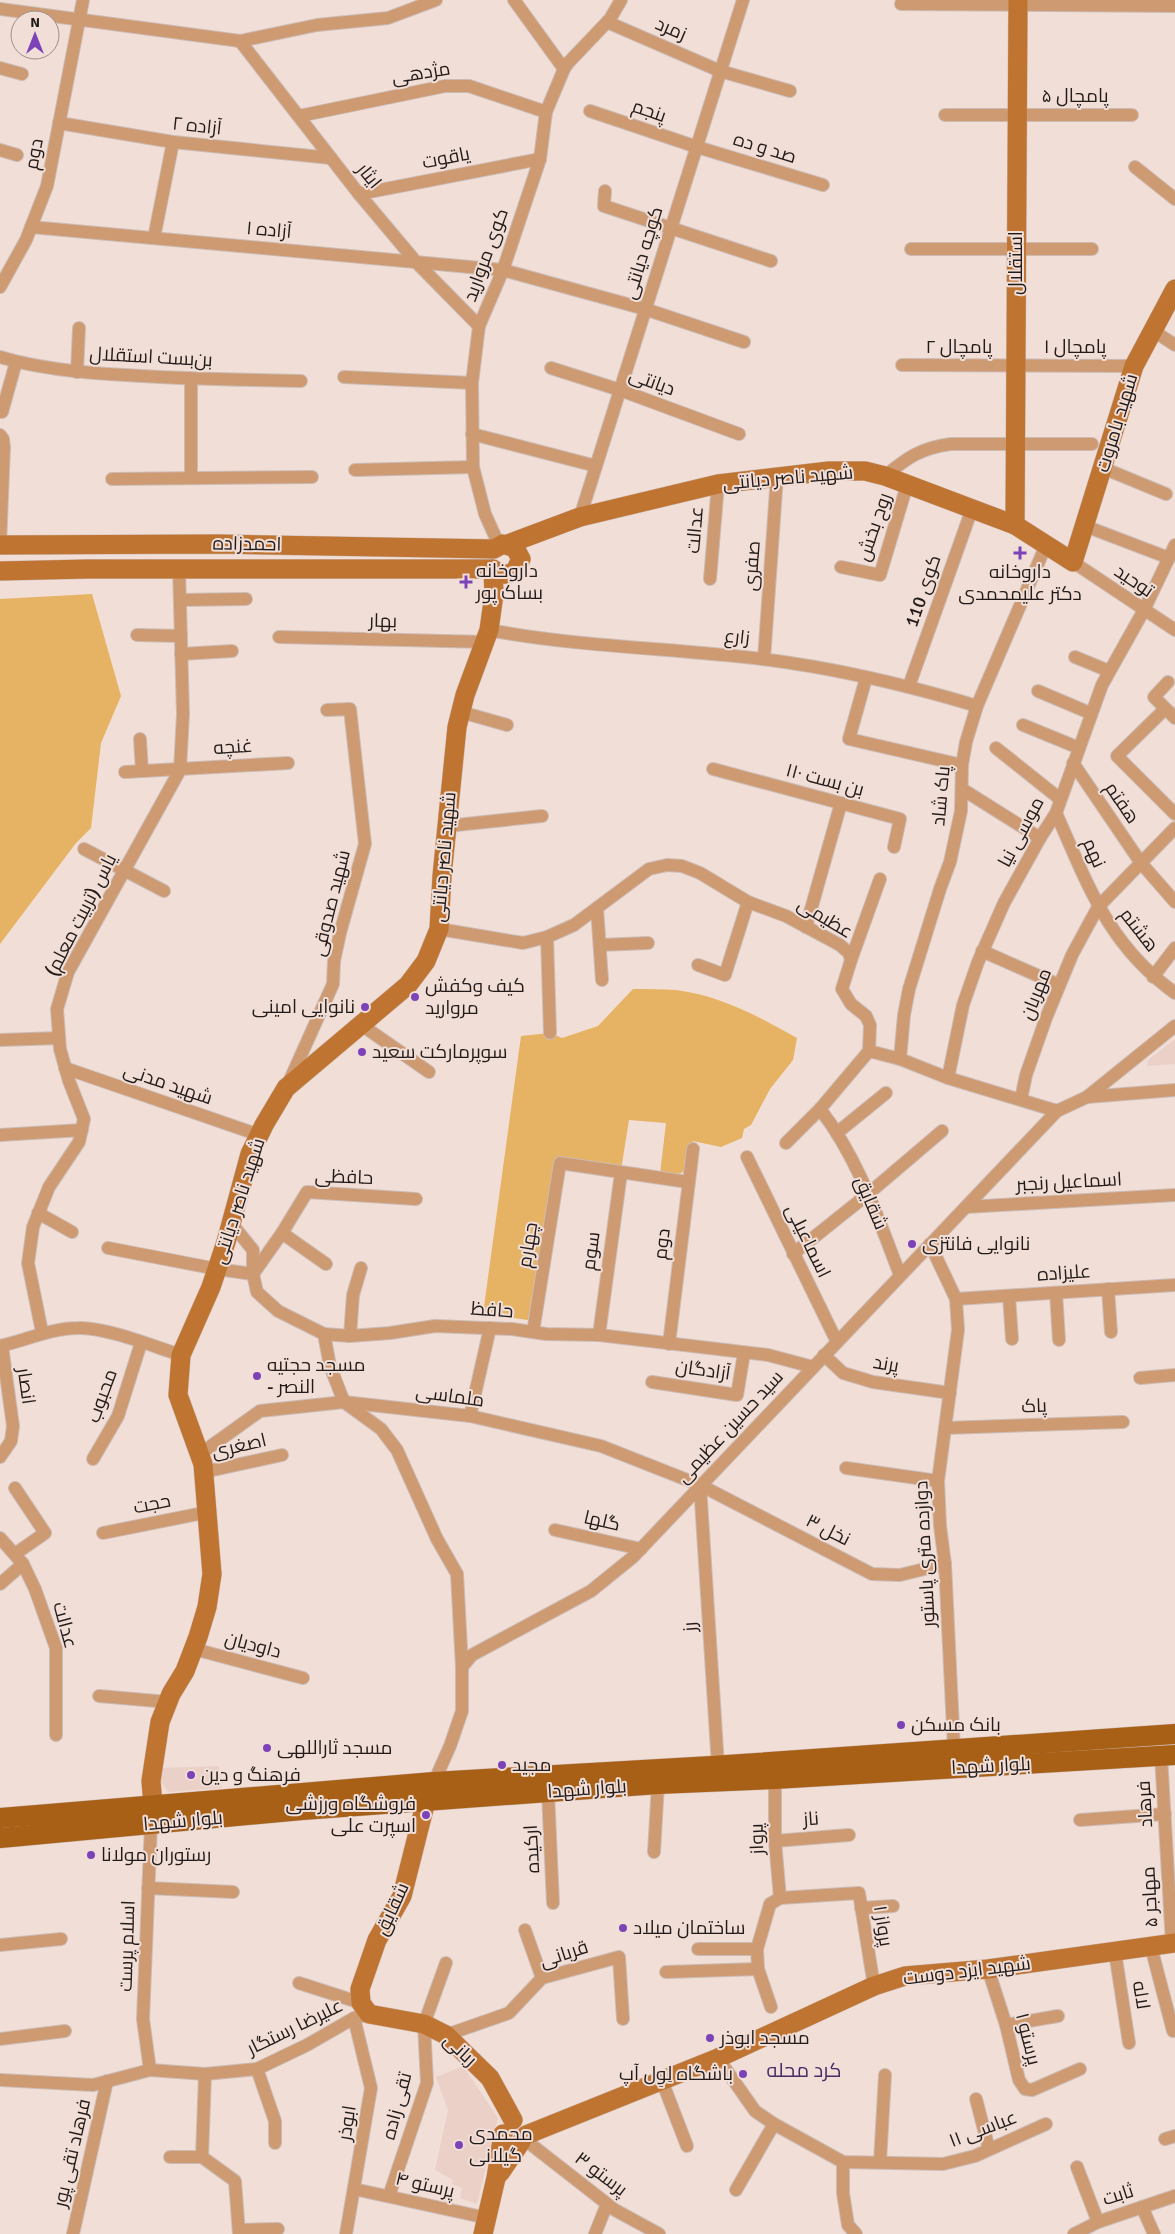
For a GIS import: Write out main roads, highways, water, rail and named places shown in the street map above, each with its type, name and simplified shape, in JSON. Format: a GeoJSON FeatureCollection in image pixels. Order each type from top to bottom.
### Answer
{"type":"FeatureCollection","features":[{"type":"Feature","properties":{"kind":"main road","name":"استقلال"},"geometry":{"type":"LineString","coordinates":[[1015,525],[1018,2]]}},
{"type":"Feature","properties":{"kind":"main road","name":"شهید بامروت"},"geometry":{"type":"LineString","coordinates":[[1073,562],[1104,468],[1134,366],[1174,292]]}},
{"type":"Feature","properties":{"kind":"main road","name":"شهید ناصر دیانتی"},"geometry":{"type":"LineString","coordinates":[[500,546],[580,517],[718,484],[829,471],[865,471],[886,476],[1015,525],[1073,562]]}},
{"type":"Feature","properties":{"kind":"main road","name":"شهید ناصر دیانتی"},"geometry":{"type":"LineString","coordinates":[[152,1814],[151,1781],[160,1722],[194,1649],[207,1607],[212,1574],[208,1512],[202,1463],[178,1395],[181,1355],[217,1270],[250,1154],[286,1088],[363,1026],[408,985],[426,961],[439,929],[452,764],[465,695],[489,631],[518,565],[549,529]]}},
{"type":"Feature","properties":{"kind":"main road"},"geometry":{"type":"LineString","coordinates":[[88,544],[88,568]]}},
{"type":"Feature","properties":{"kind":"main road","name":"احمدزاده"},"geometry":{"type":"LineString","coordinates":[[0,545],[500,546]]}},
{"type":"Feature","properties":{"kind":"main road"},"geometry":{"type":"LineString","coordinates":[[500,546],[515,548],[518,565]]}},
{"type":"Feature","properties":{"kind":"main road","name":"احمدزاده"},"geometry":{"type":"LineString","coordinates":[[0,571],[88,568],[493,569],[503,574],[518,565]]}},
{"type":"Feature","properties":{"kind":"main road","name":"شهید ناصر دیانتی"},"geometry":{"type":"LineString","coordinates":[[489,631],[494,594],[493,569]]}},
{"type":"Feature","properties":{"kind":"main road","name":"بلوار شهدا"},"geometry":{"type":"LineString","coordinates":[[0,1838],[152,1814],[434,1782],[718,1766],[1175,1734]]}},
{"type":"Feature","properties":{"kind":"main road","name":"بلوار شهدا"},"geometry":{"type":"LineString","coordinates":[[0,1818],[152,1814],[426,1801],[658,1784],[1168,1756]]}},
{"type":"Feature","properties":{"kind":"main road"},"geometry":{"type":"LineString","coordinates":[[426,1801],[434,1782]]}},
{"type":"Feature","properties":{"kind":"main road","name":"شقایق"},"geometry":{"type":"LineString","coordinates":[[361,2012],[360,1989],[377,1940],[402,1896],[426,1801]]}},
{"type":"Feature","properties":{"kind":"main road","name":"شهید ایزد دوست"},"geometry":{"type":"LineString","coordinates":[[516,2132],[575,2115],[662,2081],[718,2058],[874,1986],[905,1976],[988,1969],[1173,1943]]}},
{"type":"Feature","properties":{"kind":"main road","name":"ربانی"},"geometry":{"type":"LineString","coordinates":[[361,2012],[424,2024],[446,2035],[490,2078],[516,2132]]}},
{"type":"Feature","properties":{"kind":"main road"},"geometry":{"type":"LineString","coordinates":[[485,2226],[496,2178],[516,2132]]}},
{"type":"Feature","properties":{"kind":"place","name":"داروخانه دکتر علیمحمدی"},"geometry":{"type":"Point","coordinates":[1020,553]}},
{"type":"Feature","properties":{"kind":"place","name":"داروخانه بساک پور"},"geometry":{"type":"Point","coordinates":[466,582]}},
{"type":"Feature","properties":{"kind":"place","name":"کیف و‌کفش مروارید"},"geometry":{"type":"Point","coordinates":[415,997]}},
{"type":"Feature","properties":{"kind":"place","name":"نانوایی امینی"},"geometry":{"type":"Point","coordinates":[365,1007]}},
{"type":"Feature","properties":{"kind":"place","name":"سوپرمارکت سعید"},"geometry":{"type":"Point","coordinates":[362,1052]}},
{"type":"Feature","properties":{"kind":"place","name":"نانوایی فانتزی"},"geometry":{"type":"Point","coordinates":[912,1244]}},
{"type":"Feature","properties":{"kind":"place","name":"مسجد حجتیه - النصر"},"geometry":{"type":"Point","coordinates":[257,1376]}},
{"type":"Feature","properties":{"kind":"place","name":"بانک مسکن"},"geometry":{"type":"Point","coordinates":[901,1725]}},
{"type":"Feature","properties":{"kind":"place","name":"مسجد ثاراللهی"},"geometry":{"type":"Point","coordinates":[267,1748]}},
{"type":"Feature","properties":{"kind":"place","name":"مجید"},"geometry":{"type":"Point","coordinates":[502,1765]}},
{"type":"Feature","properties":{"kind":"place","name":"فرهنگ و دین"},"geometry":{"type":"Point","coordinates":[191,1775]}},
{"type":"Feature","properties":{"kind":"place","name":"فروشگاه ورزشی اسپرت علی"},"geometry":{"type":"Point","coordinates":[426,1815]}},
{"type":"Feature","properties":{"kind":"place","name":"رستوران مولانا"},"geometry":{"type":"Point","coordinates":[91,1855]}},
{"type":"Feature","properties":{"kind":"place","name":"ساختمان میلاد"},"geometry":{"type":"Point","coordinates":[623,1928]}},
{"type":"Feature","properties":{"kind":"place","name":"مسجد ابوذر"},"geometry":{"type":"Point","coordinates":[710,2038]}},
{"type":"Feature","properties":{"kind":"place","name":"باشگاه لِوِل آپ"},"geometry":{"type":"Point","coordinates":[743,2074]}},
{"type":"Feature","properties":{"kind":"place","name":"محمدی گیلانی"},"geometry":{"type":"Point","coordinates":[459,2145]}},
{"type":"Feature","properties":{"kind":"district","name":"کرد محله"},"geometry":{"type":"Point","coordinates":[804,2070]}}]}
